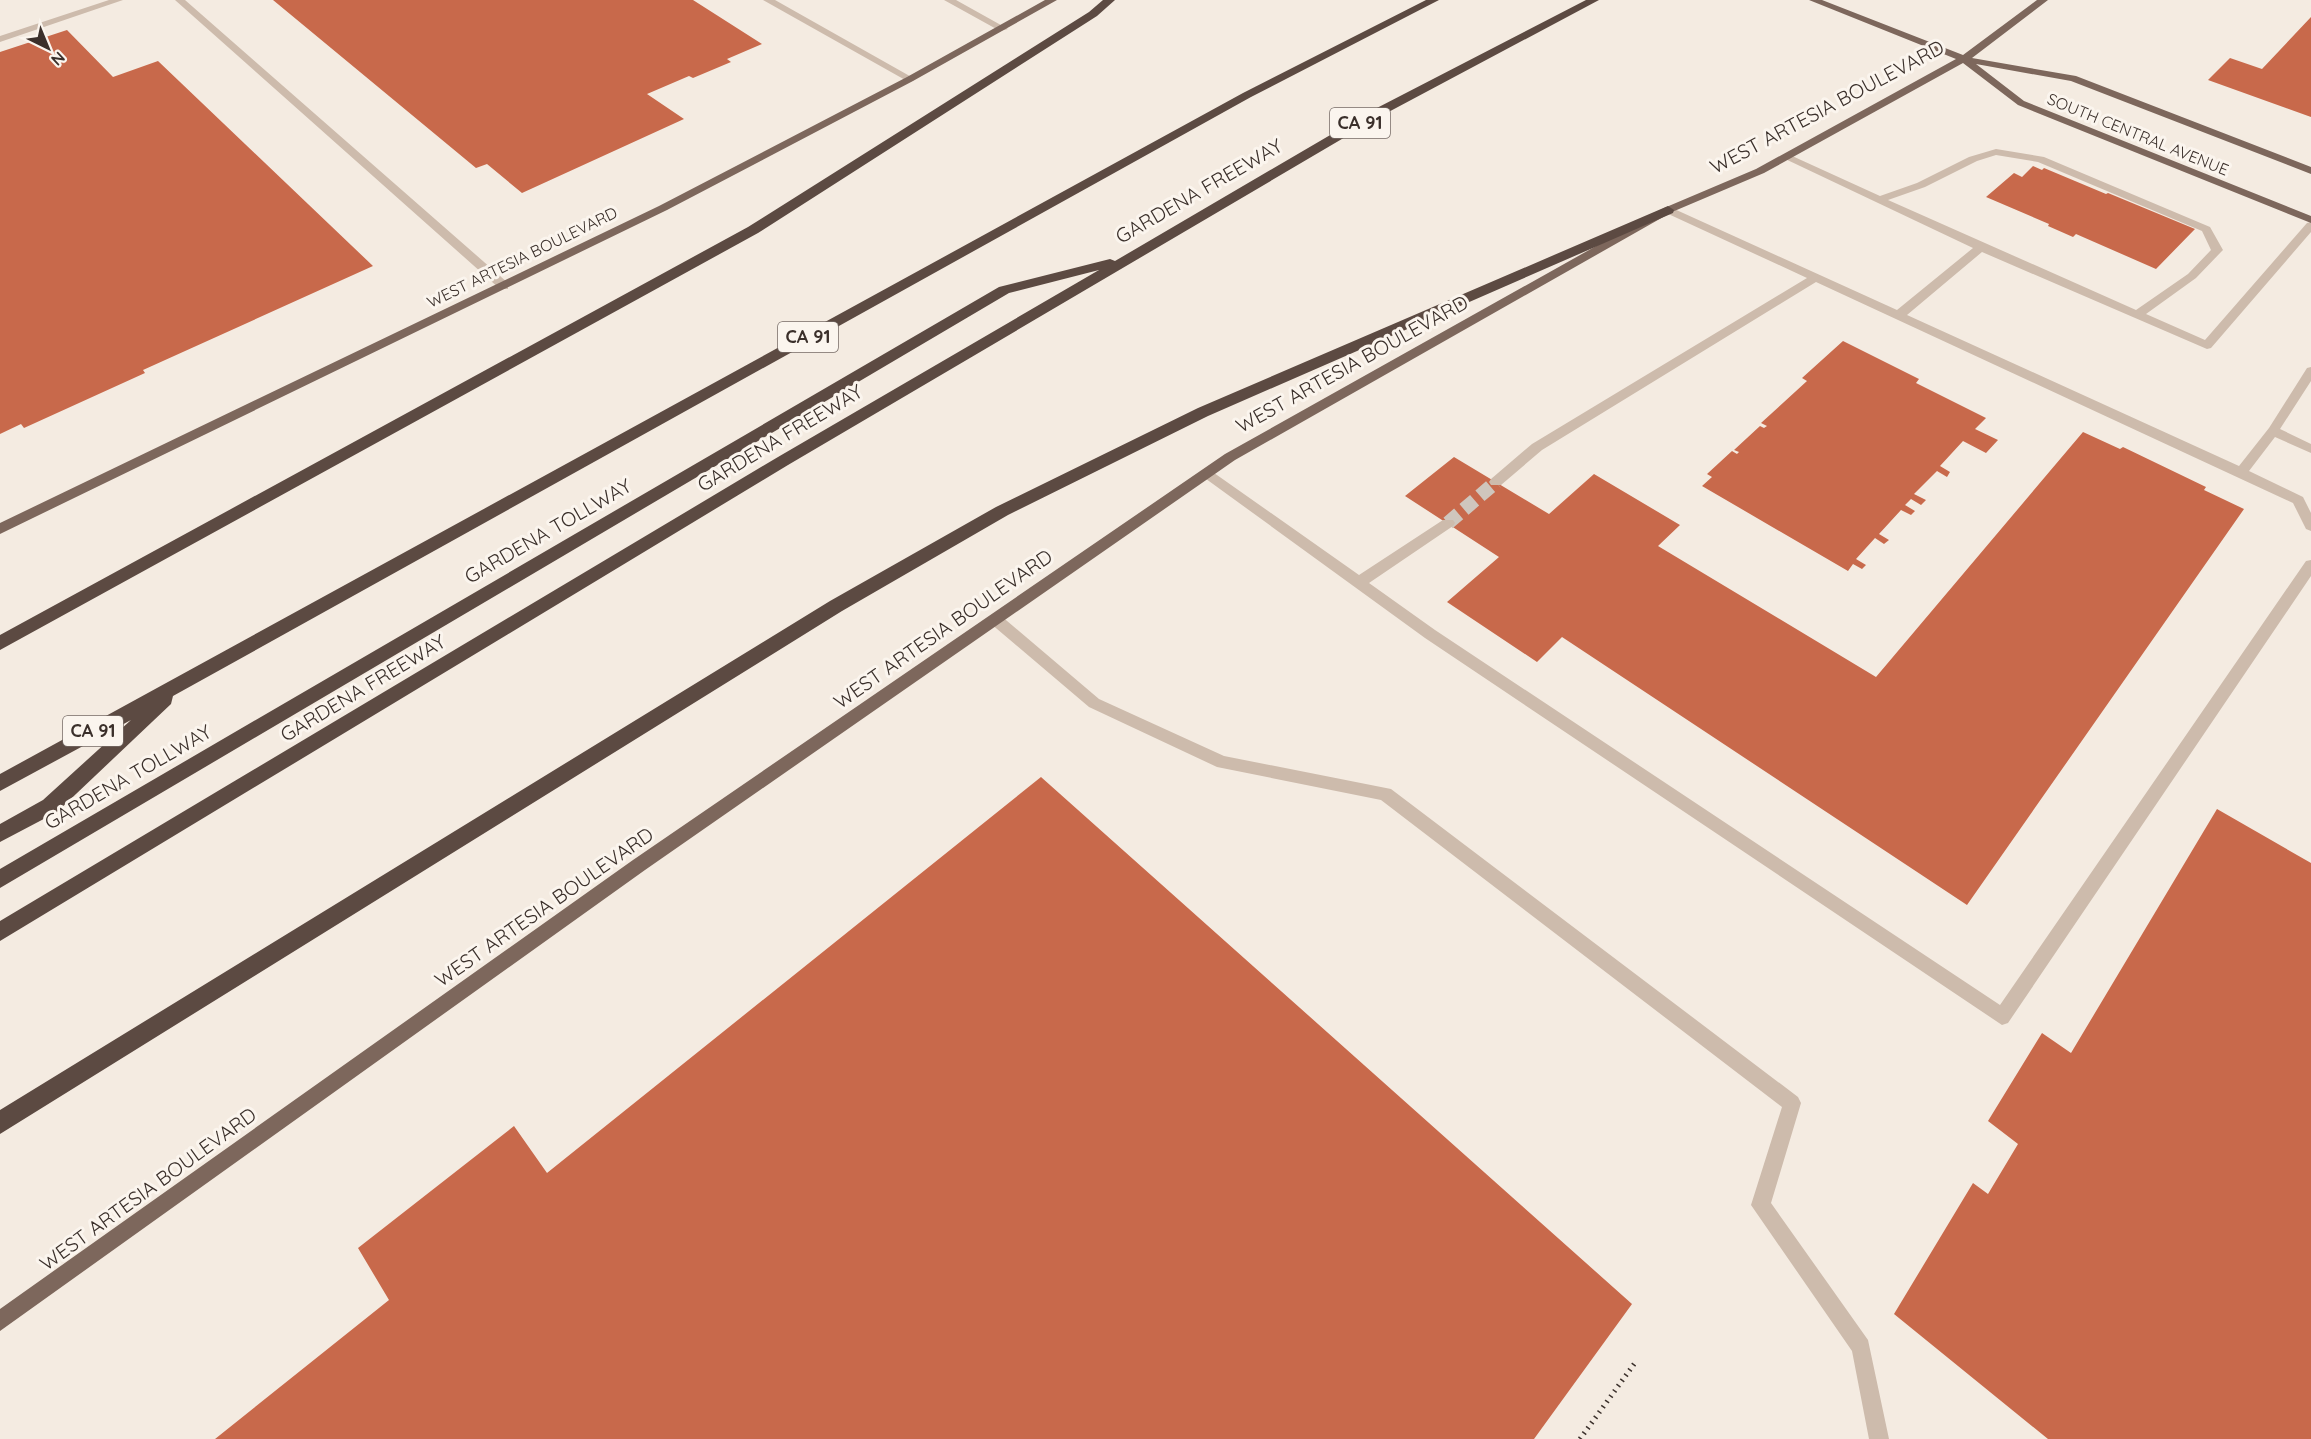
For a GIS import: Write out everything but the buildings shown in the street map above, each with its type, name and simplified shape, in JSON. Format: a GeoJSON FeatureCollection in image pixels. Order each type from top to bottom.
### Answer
{"type":"FeatureCollection","features":[{"type":"Feature","properties":{"kind":"highway"},"geometry":{"type":"LineString","coordinates":[[0,643],[753,230],[1093,14],[1110,0]]}},
{"type":"Feature","properties":{"kind":"highway","name":"CA 91"},"geometry":{"type":"LineString","coordinates":[[0,783],[1247,95],[1434,0]]}},
{"type":"Feature","properties":{"kind":"highway","name":"GARDENA FREEWAY"},"geometry":{"type":"LineString","coordinates":[[0,932],[783,461],[1377,113],[1594,0]]}},
{"type":"Feature","properties":{"kind":"highway"},"geometry":{"type":"LineString","coordinates":[[0,1123],[836,606],[1002,511],[1203,412],[1668,210]]}},
{"type":"Feature","properties":{"kind":"highway","name":"GARDENA TOLLWAY"},"geometry":{"type":"LineString","coordinates":[[0,879],[1004,290],[1132,257]]}},
{"type":"Feature","properties":{"kind":"highway","name":"GARDENA TOLLWAY"},"geometry":{"type":"LineString","coordinates":[[0,834],[50,806],[186,680]]}},
{"type":"Feature","properties":{"kind":"main road","name":"WEST ARTESIA BOULEVARD"},"geometry":{"type":"LineString","coordinates":[[0,529],[663,208],[1003,29],[1052,0]]}},
{"type":"Feature","properties":{"kind":"main road","name":"SOUTH CENTRAL AVENUE"},"geometry":{"type":"LineString","coordinates":[[1814,0],[1964,59],[2073,78],[2311,171]]}},
{"type":"Feature","properties":{"kind":"main road","name":"WEST ARTESIA BOULEVARD"},"geometry":{"type":"LineString","coordinates":[[0,1321],[620,878],[1230,457],[1668,210],[1760,171],[1964,59],[2043,0]]}},
{"type":"Feature","properties":{"kind":"main road","name":"SOUTH CENTRAL AVENUE"},"geometry":{"type":"LineString","coordinates":[[1964,59],[2021,103],[2311,220]]}},
{"type":"Feature","properties":{"kind":"lane"},"geometry":{"type":"LineString","coordinates":[[0,39],[118,0]]}},
{"type":"Feature","properties":{"kind":"lane"},"geometry":{"type":"LineString","coordinates":[[180,0],[504,286]]}},
{"type":"Feature","properties":{"kind":"lane"},"geometry":{"type":"LineString","coordinates":[[768,0],[909,79]]}},
{"type":"Feature","properties":{"kind":"lane"},"geometry":{"type":"LineString","coordinates":[[949,0],[1003,29]]}},
{"type":"Feature","properties":{"kind":"lane"},"geometry":{"type":"LineString","coordinates":[[1879,200],[1921,185],[1973,159],[1996,152],[2040,159],[2206,229],[2217,250],[2192,276],[2137,315]]}},
{"type":"Feature","properties":{"kind":"lane"},"geometry":{"type":"LineString","coordinates":[[1786,157],[1981,247],[2207,345],[2311,225]]}},
{"type":"Feature","properties":{"kind":"lane"},"geometry":{"type":"LineString","coordinates":[[1668,210],[2298,500],[2311,526]]}},
{"type":"Feature","properties":{"kind":"lane"},"geometry":{"type":"LineString","coordinates":[[1898,316],[1981,247]]}},
{"type":"Feature","properties":{"kind":"lane"},"geometry":{"type":"LineString","coordinates":[[1497,482],[1536,447],[1815,278]]}},
{"type":"Feature","properties":{"kind":"lane"},"geometry":{"type":"LineString","coordinates":[[2241,472],[2273,431],[2311,371]]}},
{"type":"Feature","properties":{"kind":"lane"},"geometry":{"type":"LineString","coordinates":[[2273,431],[2311,449]]}},
{"type":"Feature","properties":{"kind":"lane"},"geometry":{"type":"LineString","coordinates":[[1207,473],[1430,634],[2002,1017],[2311,566]]}},
{"type":"Feature","properties":{"kind":"lane"},"geometry":{"type":"LineString","coordinates":[[1358,583],[1448,524]]}},
{"type":"Feature","properties":{"kind":"lane"},"geometry":{"type":"LineString","coordinates":[[995,619],[1094,703],[1222,762],[1385,794],[1792,1103],[1761,1205],[1861,1347],[1879,1439]]}},
{"type":"Feature","properties":{"kind":"tunnel"},"geometry":{"type":"LineString","coordinates":[[1448,523],[1496,482]]}},
{"type":"Feature","properties":{"kind":"railway"},"geometry":{"type":"LineString","coordinates":[[1580,1439],[1637,1360]]}}]}
